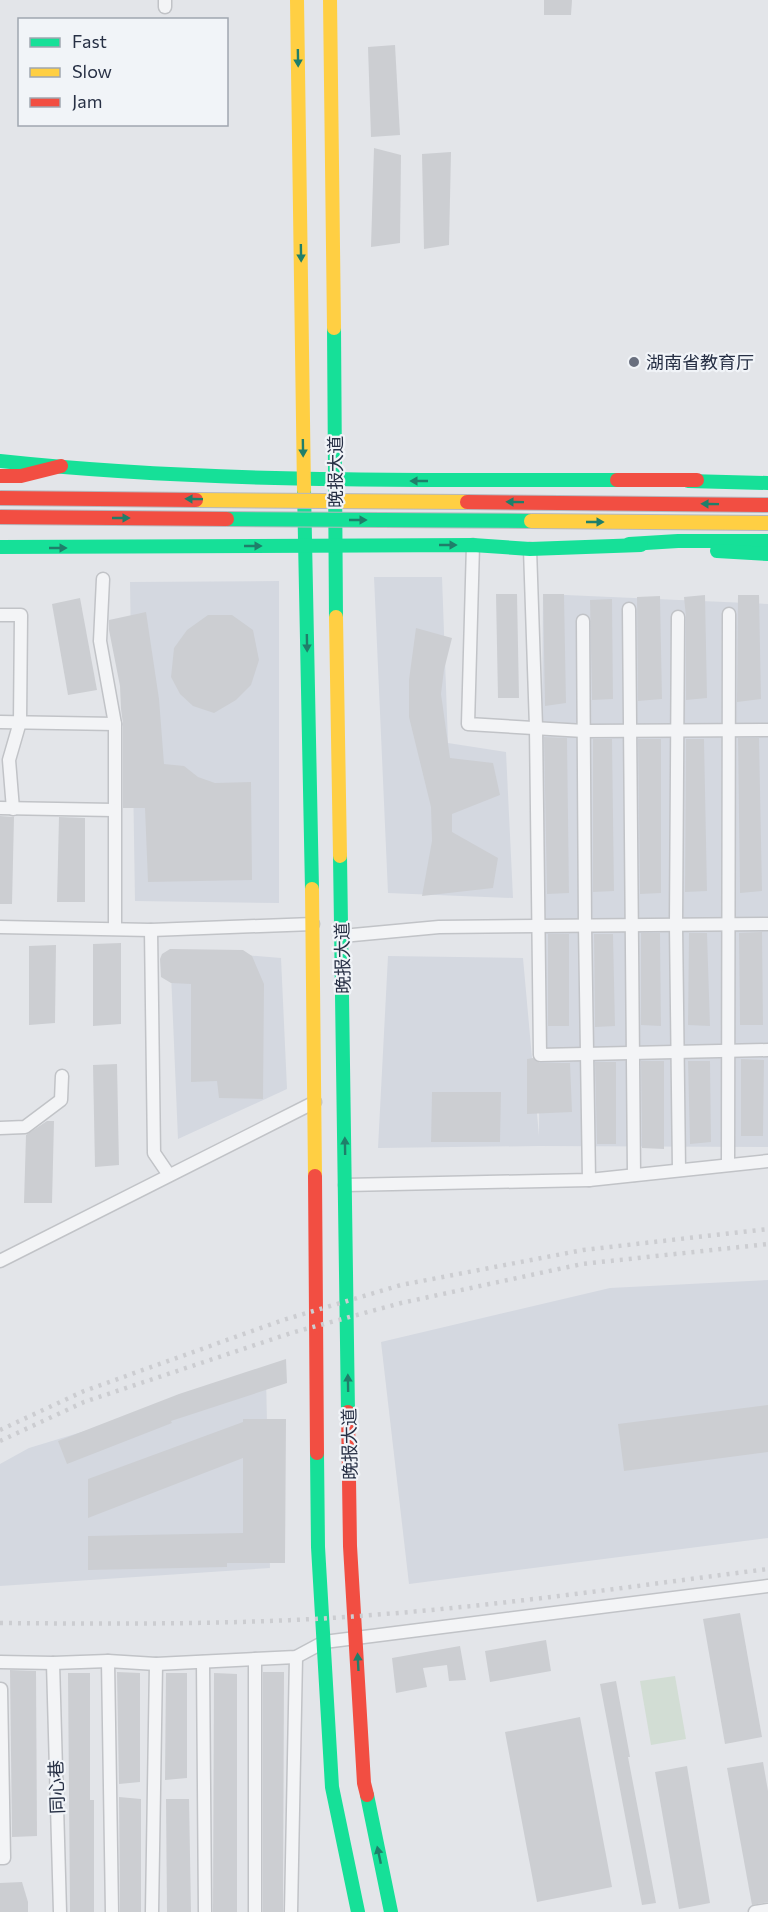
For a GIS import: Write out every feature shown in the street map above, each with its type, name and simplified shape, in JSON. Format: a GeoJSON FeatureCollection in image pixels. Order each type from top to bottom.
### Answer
{"type":"FeatureCollection","features":[{"type":"Feature","properties":{"kind":"main road","name":"晚报大道"},"geometry":{"type":"LineString","coordinates":[[297,0],[313,924],[318,1547],[332,1787],[358,1912]]}},
{"type":"Feature","properties":{"kind":"main road","name":"晚报大道"},"geometry":{"type":"LineString","coordinates":[[330,0],[336,481],[334,546],[350,1546],[364,1783],[391,1912]]}},
{"type":"Feature","properties":{"kind":"main road"},"geometry":{"type":"LineString","coordinates":[[0,461],[76,469],[336,481],[768,483]]}},
{"type":"Feature","properties":{"kind":"main road"},"geometry":{"type":"LineString","coordinates":[[0,476],[21,476],[61,466]]}},
{"type":"Feature","properties":{"kind":"main road"},"geometry":{"type":"LineString","coordinates":[[688,481],[768,478]]}},
{"type":"Feature","properties":{"kind":"main road"},"geometry":{"type":"LineString","coordinates":[[0,498],[768,505]]}},
{"type":"Feature","properties":{"kind":"main road"},"geometry":{"type":"LineString","coordinates":[[0,517],[768,524]]}},
{"type":"Feature","properties":{"kind":"main road"},"geometry":{"type":"LineString","coordinates":[[0,547],[473,545],[530,549],[678,541],[762,541]]}},
{"type":"Feature","properties":{"kind":"main road"},"geometry":{"type":"LineString","coordinates":[[629,544],[768,554]]}},
{"type":"Feature","properties":{"kind":"street"},"geometry":{"type":"LineString","coordinates":[[473,545],[468,724],[584,730],[768,730]]}},
{"type":"Feature","properties":{"kind":"street"},"geometry":{"type":"LineString","coordinates":[[530,549],[536,727],[540,1055],[768,1050]]}},
{"type":"Feature","properties":{"kind":"street"},"geometry":{"type":"LineString","coordinates":[[103,579],[100,641],[114,724],[115,928]]}},
{"type":"Feature","properties":{"kind":"street"},"geometry":{"type":"LineString","coordinates":[[629,609],[634,1175]]}},
{"type":"Feature","properties":{"kind":"street"},"geometry":{"type":"LineString","coordinates":[[728,1164],[729,614]]}},
{"type":"Feature","properties":{"kind":"street"},"geometry":{"type":"LineString","coordinates":[[0,615],[21,615],[20,722],[9,760],[13,808]]}},
{"type":"Feature","properties":{"kind":"street"},"geometry":{"type":"LineString","coordinates":[[678,617],[676,925],[679,1170]]}},
{"type":"Feature","properties":{"kind":"street"},"geometry":{"type":"LineString","coordinates":[[584,621],[589,1180]]}},
{"type":"Feature","properties":{"kind":"street"},"geometry":{"type":"LineString","coordinates":[[0,722],[114,724]]}},
{"type":"Feature","properties":{"kind":"street"},"geometry":{"type":"LineString","coordinates":[[0,808],[114,810]]}},
{"type":"Feature","properties":{"kind":"street"},"geometry":{"type":"LineString","coordinates":[[0,927],[151,930],[313,924]]}},
{"type":"Feature","properties":{"kind":"street"},"geometry":{"type":"LineString","coordinates":[[342,936],[439,927],[768,924]]}},
{"type":"Feature","properties":{"kind":"street"},"geometry":{"type":"LineString","coordinates":[[151,930],[154,1153],[169,1175]]}},
{"type":"Feature","properties":{"kind":"street"},"geometry":{"type":"LineString","coordinates":[[0,1128],[25,1127],[61,1100],[62,1076]]}},
{"type":"Feature","properties":{"kind":"street"},"geometry":{"type":"LineString","coordinates":[[0,1261],[315,1102]]}},
{"type":"Feature","properties":{"kind":"street"},"geometry":{"type":"LineString","coordinates":[[345,1185],[589,1180],[768,1161]]}},
{"type":"Feature","properties":{"kind":"street"},"geometry":{"type":"LineString","coordinates":[[0,1662],[108,1661],[156,1664],[296,1657],[324,1642],[768,1586]]}},
{"type":"Feature","properties":{"kind":"street"},"geometry":{"type":"LineString","coordinates":[[291,1912],[296,1657]]}},
{"type":"Feature","properties":{"kind":"street"},"geometry":{"type":"LineString","coordinates":[[255,1659],[255,1912]]}},
{"type":"Feature","properties":{"kind":"street"},"geometry":{"type":"LineString","coordinates":[[108,1661],[112,1912]]}},
{"type":"Feature","properties":{"kind":"street"},"geometry":{"type":"LineString","coordinates":[[203,1662],[205,1912]]}},
{"type":"Feature","properties":{"kind":"street","name":"同心巷"},"geometry":{"type":"LineString","coordinates":[[53,1663],[60,1912]]}},
{"type":"Feature","properties":{"kind":"street"},"geometry":{"type":"LineString","coordinates":[[153,1912],[156,1664]]}},
{"type":"Feature","properties":{"kind":"street"},"geometry":{"type":"LineString","coordinates":[[0,1858],[4,1858],[1,1689]]}},
{"type":"Feature","properties":{"kind":"street"},"geometry":{"type":"LineString","coordinates":[[755,1912],[768,1910]]}},
{"type":"Feature","properties":{"kind":"shaded area"},"geometry":{"type":"Polygon","coordinates":[[[374,577],[442,577],[448,743],[506,752],[513,898],[388,893],[374,577]]]}},
{"type":"Feature","properties":{"kind":"shaded area"},"geometry":{"type":"Polygon","coordinates":[[[279,581],[279,903],[135,901],[130,582],[279,581]]]}},
{"type":"Feature","properties":{"kind":"shaded area"},"geometry":{"type":"Polygon","coordinates":[[[543,594],[768,604],[768,1147],[378,1148],[388,956],[523,958],[539,1136],[543,594]]]}},
{"type":"Feature","properties":{"kind":"shaded area"},"geometry":{"type":"Polygon","coordinates":[[[170,949],[281,958],[287,1089],[178,1139],[170,949]]]}},
{"type":"Feature","properties":{"kind":"shaded area"},"geometry":{"type":"Polygon","coordinates":[[[768,1280],[768,1538],[409,1584],[381,1342],[610,1288],[768,1280]]]}},
{"type":"Feature","properties":{"kind":"shaded area"},"geometry":{"type":"Polygon","coordinates":[[[266,1376],[270,1568],[0,1586],[0,1464],[29,1448],[266,1376]]]}},
{"type":"Feature","properties":{"kind":"shaded area"},"geometry":{"type":"Polygon","coordinates":[[[675,1676],[686,1739],[651,1745],[640,1681],[675,1676]]]}},
{"type":"Feature","properties":{"kind":"building"},"geometry":{"type":"Polygon","coordinates":[[[544,0],[572,0],[571,15],[544,15],[544,0]]]}},
{"type":"Feature","properties":{"kind":"building"},"geometry":{"type":"Polygon","coordinates":[[[395,45],[400,135],[371,137],[368,47],[395,45]]]}},
{"type":"Feature","properties":{"kind":"building"},"geometry":{"type":"Polygon","coordinates":[[[374,148],[401,155],[400,243],[371,247],[374,148]]]}},
{"type":"Feature","properties":{"kind":"building"},"geometry":{"type":"Polygon","coordinates":[[[451,152],[449,245],[424,249],[422,154],[451,152]]]}},
{"type":"Feature","properties":{"kind":"building"},"geometry":{"type":"Polygon","coordinates":[[[496,594],[517,594],[519,698],[498,698],[496,594]]]}},
{"type":"Feature","properties":{"kind":"building"},"geometry":{"type":"Polygon","coordinates":[[[543,594],[564,594],[566,703],[545,706],[543,594]]]}},
{"type":"Feature","properties":{"kind":"building"},"geometry":{"type":"Polygon","coordinates":[[[705,595],[707,698],[686,700],[684,597],[705,595]]]}},
{"type":"Feature","properties":{"kind":"building"},"geometry":{"type":"Polygon","coordinates":[[[738,595],[759,595],[761,699],[737,702],[738,595]]]}},
{"type":"Feature","properties":{"kind":"building"},"geometry":{"type":"Polygon","coordinates":[[[660,596],[662,699],[638,701],[637,597],[660,596]]]}},
{"type":"Feature","properties":{"kind":"building"},"geometry":{"type":"Polygon","coordinates":[[[80,598],[97,690],[68,695],[52,604],[80,598]]]}},
{"type":"Feature","properties":{"kind":"building"},"geometry":{"type":"Polygon","coordinates":[[[612,599],[613,699],[592,700],[590,600],[612,599]]]}},
{"type":"Feature","properties":{"kind":"building"},"geometry":{"type":"Polygon","coordinates":[[[146,612],[159,699],[164,764],[184,766],[198,777],[215,783],[251,782],[252,880],[148,882],[145,808],[123,808],[123,724],[120,686],[109,630],[109,620],[146,612]]]}},
{"type":"Feature","properties":{"kind":"building"},"geometry":{"type":"Polygon","coordinates":[[[208,615],[232,615],[253,630],[259,660],[251,685],[236,700],[214,713],[193,706],[180,694],[171,677],[174,648],[187,630],[208,615]]]}},
{"type":"Feature","properties":{"kind":"building"},"geometry":{"type":"Polygon","coordinates":[[[416,628],[452,638],[441,694],[450,758],[493,763],[500,795],[452,814],[452,832],[498,858],[493,888],[422,896],[432,841],[431,807],[409,717],[409,680],[416,628]]]}},
{"type":"Feature","properties":{"kind":"building"},"geometry":{"type":"Polygon","coordinates":[[[544,737],[567,738],[569,893],[547,894],[544,737]]]}},
{"type":"Feature","properties":{"kind":"building"},"geometry":{"type":"Polygon","coordinates":[[[738,738],[759,738],[762,891],[740,893],[738,738]]]}},
{"type":"Feature","properties":{"kind":"building"},"geometry":{"type":"Polygon","coordinates":[[[593,739],[612,739],[614,891],[593,892],[593,739]]]}},
{"type":"Feature","properties":{"kind":"building"},"geometry":{"type":"Polygon","coordinates":[[[638,739],[661,739],[661,893],[640,894],[638,739]]]}},
{"type":"Feature","properties":{"kind":"building"},"geometry":{"type":"Polygon","coordinates":[[[686,739],[704,739],[707,891],[685,892],[686,739]]]}},
{"type":"Feature","properties":{"kind":"building"},"geometry":{"type":"Polygon","coordinates":[[[0,816],[14,817],[12,904],[0,904],[0,816]]]}},
{"type":"Feature","properties":{"kind":"building"},"geometry":{"type":"Polygon","coordinates":[[[59,817],[85,818],[85,902],[57,902],[59,817]]]}},
{"type":"Feature","properties":{"kind":"building"},"geometry":{"type":"Polygon","coordinates":[[[762,932],[763,1025],[740,1025],[739,933],[762,932]]]}},
{"type":"Feature","properties":{"kind":"building"},"geometry":{"type":"Polygon","coordinates":[[[641,933],[660,933],[661,1026],[641,1025],[641,933]]]}},
{"type":"Feature","properties":{"kind":"building"},"geometry":{"type":"Polygon","coordinates":[[[689,933],[707,933],[710,1026],[688,1025],[689,933]]]}},
{"type":"Feature","properties":{"kind":"building"},"geometry":{"type":"Polygon","coordinates":[[[548,934],[569,934],[569,1026],[548,1026],[548,934]]]}},
{"type":"Feature","properties":{"kind":"building"},"geometry":{"type":"Polygon","coordinates":[[[594,934],[613,934],[615,1026],[595,1027],[594,934]]]}},
{"type":"Feature","properties":{"kind":"building"},"geometry":{"type":"Polygon","coordinates":[[[121,943],[121,1024],[93,1026],[93,944],[121,943]]]}},
{"type":"Feature","properties":{"kind":"building"},"geometry":{"type":"Polygon","coordinates":[[[56,945],[55,1023],[29,1025],[29,946],[56,945]]]}},
{"type":"Feature","properties":{"kind":"building"},"geometry":{"type":"Polygon","coordinates":[[[170,949],[243,950],[252,956],[264,984],[263,1099],[219,1098],[217,1081],[191,1082],[191,984],[171,983],[161,977],[160,959],[162,954],[170,949]]]}},
{"type":"Feature","properties":{"kind":"building"},"geometry":{"type":"Polygon","coordinates":[[[533,1058],[540,1063],[570,1063],[572,1112],[527,1114],[527,1059],[533,1058]]]}},
{"type":"Feature","properties":{"kind":"building"},"geometry":{"type":"Polygon","coordinates":[[[741,1059],[764,1060],[763,1136],[741,1136],[741,1059]]]}},
{"type":"Feature","properties":{"kind":"building"},"geometry":{"type":"Polygon","coordinates":[[[641,1061],[664,1061],[664,1149],[642,1148],[641,1061]]]}},
{"type":"Feature","properties":{"kind":"building"},"geometry":{"type":"Polygon","coordinates":[[[688,1061],[710,1061],[711,1142],[690,1144],[688,1061]]]}},
{"type":"Feature","properties":{"kind":"building"},"geometry":{"type":"Polygon","coordinates":[[[595,1062],[616,1062],[616,1144],[597,1144],[595,1062]]]}},
{"type":"Feature","properties":{"kind":"building"},"geometry":{"type":"Polygon","coordinates":[[[117,1064],[119,1165],[95,1167],[93,1065],[117,1064]]]}},
{"type":"Feature","properties":{"kind":"building"},"geometry":{"type":"Polygon","coordinates":[[[432,1092],[501,1092],[500,1142],[431,1142],[432,1092]]]}},
{"type":"Feature","properties":{"kind":"building"},"geometry":{"type":"Polygon","coordinates":[[[47,1121],[54,1121],[52,1203],[24,1203],[26,1135],[47,1121]]]}},
{"type":"Feature","properties":{"kind":"building"},"geometry":{"type":"Polygon","coordinates":[[[286,1359],[287,1383],[171,1421],[172,1423],[67,1464],[58,1441],[179,1394],[286,1359]]]}},
{"type":"Feature","properties":{"kind":"building"},"geometry":{"type":"Polygon","coordinates":[[[768,1405],[768,1452],[624,1471],[618,1424],[768,1405]]]}},
{"type":"Feature","properties":{"kind":"building"},"geometry":{"type":"Polygon","coordinates":[[[243,1419],[286,1419],[285,1563],[227,1563],[227,1567],[88,1570],[88,1536],[243,1533],[243,1458],[88,1518],[88,1479],[243,1422],[243,1419]]]}},
{"type":"Feature","properties":{"kind":"building"},"geometry":{"type":"Polygon","coordinates":[[[740,1613],[762,1737],[725,1744],[703,1619],[740,1613]]]}},
{"type":"Feature","properties":{"kind":"building"},"geometry":{"type":"Polygon","coordinates":[[[546,1640],[551,1671],[490,1682],[485,1651],[546,1640]]]}},
{"type":"Feature","properties":{"kind":"building"},"geometry":{"type":"Polygon","coordinates":[[[460,1646],[466,1680],[449,1681],[447,1665],[423,1668],[427,1687],[396,1693],[392,1658],[460,1646]]]}},
{"type":"Feature","properties":{"kind":"building"},"geometry":{"type":"Polygon","coordinates":[[[10,1670],[36,1671],[37,1836],[12,1837],[10,1670]]]}},
{"type":"Feature","properties":{"kind":"building"},"geometry":{"type":"Polygon","coordinates":[[[117,1672],[140,1673],[140,1782],[119,1784],[117,1672]]]}},
{"type":"Feature","properties":{"kind":"building"},"geometry":{"type":"Polygon","coordinates":[[[263,1672],[284,1672],[283,1912],[263,1912],[263,1672]]]}},
{"type":"Feature","properties":{"kind":"building"},"geometry":{"type":"Polygon","coordinates":[[[68,1673],[90,1673],[90,1800],[94,1800],[94,1912],[70,1912],[68,1673]]]}},
{"type":"Feature","properties":{"kind":"building"},"geometry":{"type":"Polygon","coordinates":[[[166,1673],[187,1673],[187,1778],[165,1780],[166,1673]]]}},
{"type":"Feature","properties":{"kind":"building"},"geometry":{"type":"Polygon","coordinates":[[[214,1673],[237,1674],[237,1912],[213,1912],[214,1673]]]}},
{"type":"Feature","properties":{"kind":"building"},"geometry":{"type":"Polygon","coordinates":[[[616,1681],[656,1903],[642,1905],[600,1684],[616,1681]]]}},
{"type":"Feature","properties":{"kind":"building"},"geometry":{"type":"Polygon","coordinates":[[[580,1717],[612,1887],[537,1902],[505,1732],[580,1717]]]}},
{"type":"Feature","properties":{"kind":"building"},"geometry":{"type":"Polygon","coordinates":[[[763,1762],[768,1791],[768,1902],[752,1905],[727,1768],[763,1762]]]}},
{"type":"Feature","properties":{"kind":"building"},"geometry":{"type":"Polygon","coordinates":[[[687,1766],[710,1903],[679,1909],[655,1772],[687,1766]]]}},
{"type":"Feature","properties":{"kind":"building"},"geometry":{"type":"Polygon","coordinates":[[[119,1797],[141,1799],[141,1912],[120,1912],[119,1797]]]}},
{"type":"Feature","properties":{"kind":"building"},"geometry":{"type":"Polygon","coordinates":[[[166,1799],[189,1799],[191,1912],[167,1912],[166,1799]]]}},
{"type":"Feature","properties":{"kind":"building"},"geometry":{"type":"Polygon","coordinates":[[[22,1882],[28,1902],[28,1912],[0,1912],[0,1883],[22,1882]]]}},
{"type":"Feature","properties":{"kind":"railway"},"geometry":{"type":"LineString","coordinates":[[0,1430],[84,1391],[283,1320],[401,1285],[583,1250],[768,1229]]}},
{"type":"Feature","properties":{"kind":"railway"},"geometry":{"type":"LineString","coordinates":[[0,1441],[84,1402],[291,1333],[401,1303],[582,1264],[768,1244]]}},
{"type":"Feature","properties":{"kind":"railway"},"geometry":{"type":"LineString","coordinates":[[0,1623],[192,1623],[337,1618],[481,1605],[768,1569]]}},
{"type":"Feature","properties":{"kind":"traffic: fast"},"geometry":{"type":"LineString","coordinates":[[334,328],[336,617]]}},
{"type":"Feature","properties":{"kind":"traffic: fast"},"geometry":{"type":"LineString","coordinates":[[0,461],[231,477],[385,480],[617,480]]}},
{"type":"Feature","properties":{"kind":"traffic: fast"},"geometry":{"type":"LineString","coordinates":[[688,481],[768,483]]}},
{"type":"Feature","properties":{"kind":"traffic: fast"},"geometry":{"type":"LineString","coordinates":[[304,490],[312,889]]}},
{"type":"Feature","properties":{"kind":"traffic: fast"},"geometry":{"type":"LineString","coordinates":[[227,519],[531,521]]}},
{"type":"Feature","properties":{"kind":"traffic: fast"},"geometry":{"type":"LineString","coordinates":[[629,544],[678,541],[768,541]]}},
{"type":"Feature","properties":{"kind":"traffic: fast"},"geometry":{"type":"LineString","coordinates":[[0,547],[473,545],[530,549],[641,545]]}},
{"type":"Feature","properties":{"kind":"traffic: fast"},"geometry":{"type":"LineString","coordinates":[[717,551],[768,554]]}},
{"type":"Feature","properties":{"kind":"traffic: fast"},"geometry":{"type":"LineString","coordinates":[[340,856],[348,1412]]}},
{"type":"Feature","properties":{"kind":"traffic: fast"},"geometry":{"type":"LineString","coordinates":[[317,1453],[318,1547],[332,1787],[358,1912]]}},
{"type":"Feature","properties":{"kind":"traffic: fast"},"geometry":{"type":"LineString","coordinates":[[367,1795],[391,1912]]}},
{"type":"Feature","properties":{"kind":"traffic: slow"},"geometry":{"type":"LineString","coordinates":[[297,0],[304,490]]}},
{"type":"Feature","properties":{"kind":"traffic: slow"},"geometry":{"type":"LineString","coordinates":[[330,0],[334,328]]}},
{"type":"Feature","properties":{"kind":"traffic: slow"},"geometry":{"type":"LineString","coordinates":[[196,500],[467,502]]}},
{"type":"Feature","properties":{"kind":"traffic: slow"},"geometry":{"type":"LineString","coordinates":[[531,521],[768,523]]}},
{"type":"Feature","properties":{"kind":"traffic: slow"},"geometry":{"type":"LineString","coordinates":[[336,617],[340,856]]}},
{"type":"Feature","properties":{"kind":"traffic: slow"},"geometry":{"type":"LineString","coordinates":[[312,889],[315,1176]]}},
{"type":"Feature","properties":{"kind":"traffic: jam"},"geometry":{"type":"LineString","coordinates":[[0,476],[21,476],[61,466]]}},
{"type":"Feature","properties":{"kind":"traffic: jam"},"geometry":{"type":"LineString","coordinates":[[617,480],[697,480]]}},
{"type":"Feature","properties":{"kind":"traffic: jam"},"geometry":{"type":"LineString","coordinates":[[0,498],[196,500]]}},
{"type":"Feature","properties":{"kind":"traffic: jam"},"geometry":{"type":"LineString","coordinates":[[467,502],[768,505]]}},
{"type":"Feature","properties":{"kind":"traffic: jam"},"geometry":{"type":"LineString","coordinates":[[0,517],[227,519]]}},
{"type":"Feature","properties":{"kind":"traffic: jam"},"geometry":{"type":"LineString","coordinates":[[315,1176],[317,1453]]}},
{"type":"Feature","properties":{"kind":"traffic: jam"},"geometry":{"type":"LineString","coordinates":[[348,1412],[350,1546],[364,1783],[367,1795]]}},
{"type":"Feature","properties":{"kind":"place","name":"湖南省教育厅"},"geometry":{"type":"Point","coordinates":[634,362]}}]}
